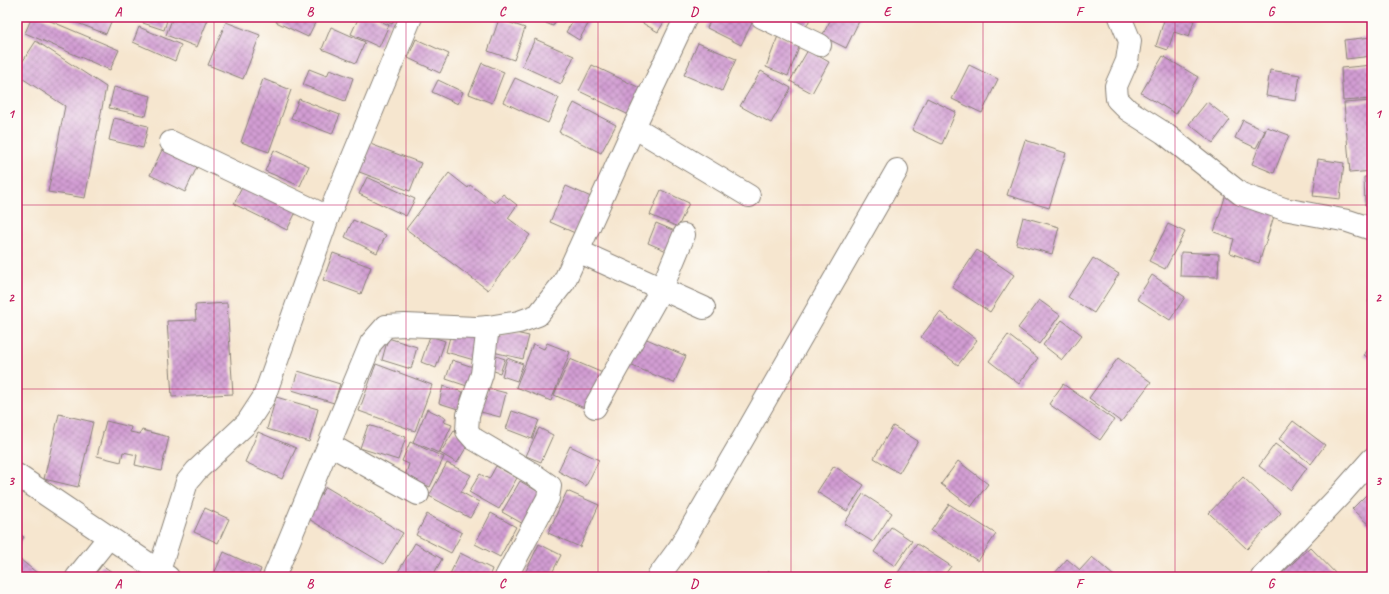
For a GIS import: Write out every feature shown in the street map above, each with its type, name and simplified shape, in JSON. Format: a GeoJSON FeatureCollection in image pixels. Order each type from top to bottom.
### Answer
{"type":"FeatureCollection","features":[{"type":"Feature","properties":{"kind":"street"},"geometry":{"type":"LineString","coordinates":[[17,475],[164,574],[187,482],[196,471],[247,423],[264,397],[328,217],[411,17]]}},
{"type":"Feature","properties":{"kind":"street"},"geometry":{"type":"LineString","coordinates":[[274,577],[371,343],[386,326],[405,325],[476,328],[519,322],[538,315],[564,282],[634,127],[686,17]]}},
{"type":"Feature","properties":{"kind":"street"},"geometry":{"type":"LineString","coordinates":[[762,17],[820,45]]}},
{"type":"Feature","properties":{"kind":"street"},"geometry":{"type":"LineString","coordinates":[[1120,17],[1130,41],[1127,61],[1116,86],[1117,99],[1128,110],[1164,132],[1241,194],[1284,210],[1348,221],[1372,229]]}},
{"type":"Feature","properties":{"kind":"street"},"geometry":{"type":"LineString","coordinates":[[634,127],[749,196]]}},
{"type":"Feature","properties":{"kind":"street"},"geometry":{"type":"LineString","coordinates":[[171,142],[328,217]]}},
{"type":"Feature","properties":{"kind":"street"},"geometry":{"type":"LineString","coordinates":[[658,577],[680,547],[897,170]]}},
{"type":"Feature","properties":{"kind":"street"},"geometry":{"type":"LineString","coordinates":[[595,406],[662,288],[684,235]]}},
{"type":"Feature","properties":{"kind":"street"},"geometry":{"type":"LineString","coordinates":[[578,251],[704,308]]}},
{"type":"Feature","properties":{"kind":"street"},"geometry":{"type":"LineString","coordinates":[[488,327],[482,374],[468,415],[467,432],[474,439],[533,474],[550,486],[548,498],[506,577]]}},
{"type":"Feature","properties":{"kind":"street"},"geometry":{"type":"LineString","coordinates":[[330,445],[418,494]]}},
{"type":"Feature","properties":{"kind":"street"},"geometry":{"type":"LineString","coordinates":[[1262,577],[1342,493],[1372,459]]}},
{"type":"Feature","properties":{"kind":"street"},"geometry":{"type":"LineString","coordinates":[[77,577],[109,537]]}},
{"type":"Feature","properties":{"kind":"building"},"geometry":{"type":"Polygon","coordinates":[[[32,17],[41,17],[119,50],[110,70],[25,33],[32,17]]]}},
{"type":"Feature","properties":{"kind":"building"},"geometry":{"type":"Polygon","coordinates":[[[62,17],[113,17],[106,34],[62,17]]]}},
{"type":"Feature","properties":{"kind":"building"},"geometry":{"type":"Polygon","coordinates":[[[145,17],[168,17],[164,30],[143,23],[145,17]]]}},
{"type":"Feature","properties":{"kind":"building"},"geometry":{"type":"Polygon","coordinates":[[[173,17],[209,17],[197,47],[166,35],[173,17]]]}},
{"type":"Feature","properties":{"kind":"building"},"geometry":{"type":"Polygon","coordinates":[[[278,17],[318,17],[308,37],[276,22],[278,17]]]}},
{"type":"Feature","properties":{"kind":"building"},"geometry":{"type":"Polygon","coordinates":[[[359,17],[372,17],[389,25],[379,47],[351,34],[359,17]]]}},
{"type":"Feature","properties":{"kind":"building"},"geometry":{"type":"Polygon","coordinates":[[[377,17],[395,17],[392,24],[377,17]]]}},
{"type":"Feature","properties":{"kind":"building"},"geometry":{"type":"Polygon","coordinates":[[[507,17],[525,17],[522,24],[507,17]]]}},
{"type":"Feature","properties":{"kind":"building"},"geometry":{"type":"Polygon","coordinates":[[[532,17],[558,17],[553,26],[532,17]]]}},
{"type":"Feature","properties":{"kind":"building"},"geometry":{"type":"Polygon","coordinates":[[[575,17],[592,17],[579,40],[566,32],[575,17]]]}},
{"type":"Feature","properties":{"kind":"building"},"geometry":{"type":"Polygon","coordinates":[[[632,17],[667,17],[658,32],[632,17]]]}},
{"type":"Feature","properties":{"kind":"building"},"geometry":{"type":"Polygon","coordinates":[[[712,17],[744,17],[753,21],[741,45],[707,28],[712,17]]]}},
{"type":"Feature","properties":{"kind":"building"},"geometry":{"type":"Polygon","coordinates":[[[784,17],[811,17],[804,31],[784,17]]]}},
{"type":"Feature","properties":{"kind":"building"},"geometry":{"type":"Polygon","coordinates":[[[832,17],[861,17],[846,48],[822,36],[832,17]]]}},
{"type":"Feature","properties":{"kind":"building"},"geometry":{"type":"Polygon","coordinates":[[[1165,17],[1195,17],[1189,37],[1174,32],[1168,50],[1156,46],[1165,17]]]}},
{"type":"Feature","properties":{"kind":"building"},"geometry":{"type":"Polygon","coordinates":[[[499,19],[525,28],[514,60],[488,51],[499,19]]]}},
{"type":"Feature","properties":{"kind":"building"},"geometry":{"type":"Polygon","coordinates":[[[226,22],[260,35],[243,79],[208,65],[226,22]]]}},
{"type":"Feature","properties":{"kind":"building"},"geometry":{"type":"Polygon","coordinates":[[[139,27],[181,45],[175,61],[133,42],[139,27]]]}},
{"type":"Feature","properties":{"kind":"building"},"geometry":{"type":"Polygon","coordinates":[[[331,27],[365,42],[356,63],[322,49],[331,27]]]}},
{"type":"Feature","properties":{"kind":"building"},"geometry":{"type":"Polygon","coordinates":[[[778,36],[800,45],[788,76],[766,67],[778,36]]]}},
{"type":"Feature","properties":{"kind":"building"},"geometry":{"type":"Polygon","coordinates":[[[1372,37],[1372,56],[1346,59],[1344,40],[1372,37]]]}},
{"type":"Feature","properties":{"kind":"building"},"geometry":{"type":"Polygon","coordinates":[[[416,39],[449,54],[440,73],[408,58],[416,39]]]}},
{"type":"Feature","properties":{"kind":"building"},"geometry":{"type":"Polygon","coordinates":[[[535,39],[574,56],[561,84],[522,66],[535,39]]]}},
{"type":"Feature","properties":{"kind":"building"},"geometry":{"type":"Polygon","coordinates":[[[36,41],[106,87],[85,198],[48,192],[65,106],[17,75],[17,70],[36,41]]]}},
{"type":"Feature","properties":{"kind":"building"},"geometry":{"type":"Polygon","coordinates":[[[698,43],[736,59],[722,91],[684,75],[698,43]]]}},
{"type":"Feature","properties":{"kind":"building"},"geometry":{"type":"Polygon","coordinates":[[[808,50],[829,62],[812,93],[790,81],[808,50]]]}},
{"type":"Feature","properties":{"kind":"building"},"geometry":{"type":"Polygon","coordinates":[[[1163,56],[1198,77],[1176,114],[1141,93],[1163,56]]]}},
{"type":"Feature","properties":{"kind":"building"},"geometry":{"type":"Polygon","coordinates":[[[482,63],[504,72],[492,103],[469,94],[482,63]]]}},
{"type":"Feature","properties":{"kind":"building"},"geometry":{"type":"Polygon","coordinates":[[[592,65],[642,89],[629,115],[579,91],[592,65]]]}},
{"type":"Feature","properties":{"kind":"building"},"geometry":{"type":"Polygon","coordinates":[[[969,65],[998,79],[982,113],[952,99],[969,65]]]}},
{"type":"Feature","properties":{"kind":"building"},"geometry":{"type":"Polygon","coordinates":[[[1372,65],[1372,99],[1343,101],[1341,68],[1372,65]]]}},
{"type":"Feature","properties":{"kind":"building"},"geometry":{"type":"Polygon","coordinates":[[[309,69],[327,76],[330,69],[353,78],[345,101],[303,85],[309,69]]]}},
{"type":"Feature","properties":{"kind":"building"},"geometry":{"type":"Polygon","coordinates":[[[1270,70],[1300,75],[1296,101],[1266,96],[1270,70]]]}},
{"type":"Feature","properties":{"kind":"building"},"geometry":{"type":"Polygon","coordinates":[[[761,71],[791,88],[771,123],[740,106],[761,71]]]}},
{"type":"Feature","properties":{"kind":"building"},"geometry":{"type":"Polygon","coordinates":[[[515,78],[559,98],[548,123],[503,102],[515,78]]]}},
{"type":"Feature","properties":{"kind":"building"},"geometry":{"type":"Polygon","coordinates":[[[263,79],[291,90],[269,152],[241,142],[263,79]]]}},
{"type":"Feature","properties":{"kind":"building"},"geometry":{"type":"Polygon","coordinates":[[[438,80],[463,92],[458,104],[432,92],[438,80]]]}},
{"type":"Feature","properties":{"kind":"building"},"geometry":{"type":"Polygon","coordinates":[[[114,87],[151,96],[146,116],[109,108],[114,87]]]}},
{"type":"Feature","properties":{"kind":"building"},"geometry":{"type":"Polygon","coordinates":[[[927,98],[956,112],[942,144],[912,130],[927,98]]]}},
{"type":"Feature","properties":{"kind":"building"},"geometry":{"type":"Polygon","coordinates":[[[299,99],[340,115],[332,134],[291,118],[299,99]]]}},
{"type":"Feature","properties":{"kind":"building"},"geometry":{"type":"Polygon","coordinates":[[[1372,101],[1372,171],[1350,173],[1344,103],[1372,101]]]}},
{"type":"Feature","properties":{"kind":"building"},"geometry":{"type":"Polygon","coordinates":[[[1207,102],[1230,120],[1213,143],[1189,124],[1207,102]]]}},
{"type":"Feature","properties":{"kind":"building"},"geometry":{"type":"Polygon","coordinates":[[[574,103],[616,125],[601,153],[559,132],[574,103]]]}},
{"type":"Feature","properties":{"kind":"building"},"geometry":{"type":"Polygon","coordinates":[[[114,118],[148,126],[143,148],[109,140],[114,118]]]}},
{"type":"Feature","properties":{"kind":"building"},"geometry":{"type":"Polygon","coordinates":[[[1243,120],[1265,131],[1256,148],[1235,138],[1243,120]]]}},
{"type":"Feature","properties":{"kind":"building"},"geometry":{"type":"Polygon","coordinates":[[[1267,127],[1289,135],[1274,173],[1252,164],[1267,127]]]}},
{"type":"Feature","properties":{"kind":"building"},"geometry":{"type":"Polygon","coordinates":[[[1025,140],[1066,153],[1049,208],[1007,195],[1025,140]]]}},
{"type":"Feature","properties":{"kind":"building"},"geometry":{"type":"Polygon","coordinates":[[[365,142],[421,163],[410,191],[354,170],[365,142]]]}},
{"type":"Feature","properties":{"kind":"building"},"geometry":{"type":"Polygon","coordinates":[[[162,150],[197,167],[185,192],[150,175],[162,150]]]}},
{"type":"Feature","properties":{"kind":"building"},"geometry":{"type":"Polygon","coordinates":[[[274,150],[309,166],[300,186],[265,171],[274,150]]]}},
{"type":"Feature","properties":{"kind":"building"},"geometry":{"type":"Polygon","coordinates":[[[1318,159],[1344,163],[1340,199],[1313,196],[1318,159]]]}},
{"type":"Feature","properties":{"kind":"building"},"geometry":{"type":"Polygon","coordinates":[[[449,173],[468,188],[470,185],[495,203],[503,194],[517,205],[508,218],[530,235],[488,290],[406,229],[449,173]]]}},
{"type":"Feature","properties":{"kind":"building"},"geometry":{"type":"Polygon","coordinates":[[[367,177],[415,199],[406,216],[359,194],[367,177]]]}},
{"type":"Feature","properties":{"kind":"building"},"geometry":{"type":"Polygon","coordinates":[[[1364,177],[1372,177],[1372,205],[1365,205],[1364,177]]]}},
{"type":"Feature","properties":{"kind":"building"},"geometry":{"type":"Polygon","coordinates":[[[245,181],[298,208],[287,230],[234,204],[245,181]]]}},
{"type":"Feature","properties":{"kind":"building"},"geometry":{"type":"Polygon","coordinates":[[[566,186],[591,197],[575,233],[550,222],[566,186]]]}},
{"type":"Feature","properties":{"kind":"building"},"geometry":{"type":"Polygon","coordinates":[[[661,190],[689,203],[678,227],[650,215],[661,190]]]}},
{"type":"Feature","properties":{"kind":"building"},"geometry":{"type":"Polygon","coordinates":[[[1226,194],[1276,210],[1259,263],[1230,253],[1234,239],[1214,232],[1226,194]]]}},
{"type":"Feature","properties":{"kind":"building"},"geometry":{"type":"Polygon","coordinates":[[[1023,217],[1059,227],[1052,254],[1016,244],[1023,217]]]}},
{"type":"Feature","properties":{"kind":"building"},"geometry":{"type":"Polygon","coordinates":[[[353,220],[386,235],[377,253],[345,237],[353,220]]]}},
{"type":"Feature","properties":{"kind":"building"},"geometry":{"type":"Polygon","coordinates":[[[656,223],[677,232],[669,252],[648,243],[656,223]]]}},
{"type":"Feature","properties":{"kind":"building"},"geometry":{"type":"Polygon","coordinates":[[[1168,224],[1185,232],[1165,269],[1149,261],[1168,224]]]}},
{"type":"Feature","properties":{"kind":"building"},"geometry":{"type":"Polygon","coordinates":[[[977,250],[1014,275],[990,312],[952,287],[977,250]]]}},
{"type":"Feature","properties":{"kind":"building"},"geometry":{"type":"Polygon","coordinates":[[[1181,252],[1219,254],[1218,277],[1180,276],[1181,252]]]}},
{"type":"Feature","properties":{"kind":"building"},"geometry":{"type":"Polygon","coordinates":[[[333,253],[371,267],[361,294],[323,280],[333,253]]]}},
{"type":"Feature","properties":{"kind":"building"},"geometry":{"type":"Polygon","coordinates":[[[1093,258],[1119,274],[1094,313],[1068,297],[1093,258]]]}},
{"type":"Feature","properties":{"kind":"building"},"geometry":{"type":"Polygon","coordinates":[[[1152,275],[1185,297],[1170,320],[1137,299],[1152,275]]]}},
{"type":"Feature","properties":{"kind":"building"},"geometry":{"type":"Polygon","coordinates":[[[1372,296],[1372,304],[1368,302],[1372,296]]]}},
{"type":"Feature","properties":{"kind":"building"},"geometry":{"type":"Polygon","coordinates":[[[1039,300],[1060,315],[1039,344],[1018,328],[1039,300]]]}},
{"type":"Feature","properties":{"kind":"building"},"geometry":{"type":"Polygon","coordinates":[[[227,303],[233,394],[172,397],[167,321],[196,320],[195,305],[227,303]]]}},
{"type":"Feature","properties":{"kind":"building"},"geometry":{"type":"Polygon","coordinates":[[[940,312],[977,340],[958,365],[921,337],[940,312]]]}},
{"type":"Feature","properties":{"kind":"building"},"geometry":{"type":"Polygon","coordinates":[[[1062,320],[1082,335],[1062,360],[1043,345],[1062,320]]]}},
{"type":"Feature","properties":{"kind":"building"},"geometry":{"type":"Polygon","coordinates":[[[452,329],[480,336],[474,360],[446,352],[452,329]]]}},
{"type":"Feature","properties":{"kind":"building"},"geometry":{"type":"Polygon","coordinates":[[[511,332],[529,336],[523,359],[493,352],[497,337],[511,332]]]}},
{"type":"Feature","properties":{"kind":"building"},"geometry":{"type":"Polygon","coordinates":[[[1008,335],[1038,358],[1019,384],[989,361],[1008,335]]]}},
{"type":"Feature","properties":{"kind":"building"},"geometry":{"type":"Polygon","coordinates":[[[430,336],[445,341],[436,368],[421,362],[430,336]]]}},
{"type":"Feature","properties":{"kind":"building"},"geometry":{"type":"Polygon","coordinates":[[[642,337],[686,356],[674,383],[625,363],[642,337]]]}},
{"type":"Feature","properties":{"kind":"building"},"geometry":{"type":"Polygon","coordinates":[[[388,338],[417,347],[411,369],[382,360],[388,338]]]}},
{"type":"Feature","properties":{"kind":"building"},"geometry":{"type":"Polygon","coordinates":[[[547,343],[570,352],[551,401],[516,387],[533,344],[544,349],[547,343]]]}},
{"type":"Feature","properties":{"kind":"building"},"geometry":{"type":"Polygon","coordinates":[[[1372,344],[1372,360],[1364,355],[1372,344]]]}},
{"type":"Feature","properties":{"kind":"building"},"geometry":{"type":"Polygon","coordinates":[[[493,355],[505,359],[500,373],[488,369],[493,355]]]}},
{"type":"Feature","properties":{"kind":"building"},"geometry":{"type":"Polygon","coordinates":[[[507,358],[523,364],[517,381],[502,376],[507,358]]]}},
{"type":"Feature","properties":{"kind":"building"},"geometry":{"type":"Polygon","coordinates":[[[1118,358],[1151,382],[1121,422],[1089,398],[1118,358]]]}},
{"type":"Feature","properties":{"kind":"building"},"geometry":{"type":"Polygon","coordinates":[[[570,359],[605,374],[589,410],[554,395],[570,359]]]}},
{"type":"Feature","properties":{"kind":"building"},"geometry":{"type":"Polygon","coordinates":[[[452,360],[473,367],[467,386],[446,379],[452,360]]]}},
{"type":"Feature","properties":{"kind":"building"},"geometry":{"type":"Polygon","coordinates":[[[376,364],[432,385],[415,431],[359,411],[376,364]]]}},
{"type":"Feature","properties":{"kind":"building"},"geometry":{"type":"Polygon","coordinates":[[[298,371],[340,384],[334,403],[292,390],[298,371]]]}},
{"type":"Feature","properties":{"kind":"building"},"geometry":{"type":"Polygon","coordinates":[[[1063,384],[1114,420],[1100,440],[1049,404],[1063,384]]]}},
{"type":"Feature","properties":{"kind":"building"},"geometry":{"type":"Polygon","coordinates":[[[443,386],[463,392],[458,409],[439,403],[443,386]]]}},
{"type":"Feature","properties":{"kind":"building"},"geometry":{"type":"Polygon","coordinates":[[[487,388],[506,393],[500,417],[481,412],[487,388]]]}},
{"type":"Feature","properties":{"kind":"building"},"geometry":{"type":"Polygon","coordinates":[[[276,397],[318,409],[309,442],[267,429],[276,397]]]}},
{"type":"Feature","properties":{"kind":"building"},"geometry":{"type":"Polygon","coordinates":[[[427,409],[446,418],[444,422],[452,425],[439,453],[413,442],[427,409]]]}},
{"type":"Feature","properties":{"kind":"building"},"geometry":{"type":"Polygon","coordinates":[[[512,411],[539,420],[532,439],[506,429],[512,411]]]}},
{"type":"Feature","properties":{"kind":"building"},"geometry":{"type":"Polygon","coordinates":[[[59,414],[93,422],[78,487],[44,479],[59,414]]]}},
{"type":"Feature","properties":{"kind":"building"},"geometry":{"type":"Polygon","coordinates":[[[106,421],[131,427],[130,432],[140,434],[142,430],[169,437],[161,471],[135,465],[137,455],[123,452],[121,462],[97,456],[106,421]]]}},
{"type":"Feature","properties":{"kind":"building"},"geometry":{"type":"Polygon","coordinates":[[[1293,421],[1325,445],[1311,464],[1279,439],[1293,421]]]}},
{"type":"Feature","properties":{"kind":"building"},"geometry":{"type":"Polygon","coordinates":[[[368,425],[406,437],[398,460],[360,448],[368,425]]]}},
{"type":"Feature","properties":{"kind":"building"},"geometry":{"type":"Polygon","coordinates":[[[893,426],[918,441],[899,473],[874,458],[893,426]]]}},
{"type":"Feature","properties":{"kind":"building"},"geometry":{"type":"Polygon","coordinates":[[[539,428],[553,435],[541,462],[526,456],[539,428]]]}},
{"type":"Feature","properties":{"kind":"building"},"geometry":{"type":"Polygon","coordinates":[[[454,431],[470,441],[457,463],[440,453],[454,431]]]}},
{"type":"Feature","properties":{"kind":"building"},"geometry":{"type":"Polygon","coordinates":[[[258,432],[296,448],[282,479],[245,462],[258,432]]]}},
{"type":"Feature","properties":{"kind":"building"},"geometry":{"type":"Polygon","coordinates":[[[410,442],[444,457],[430,487],[405,476],[409,464],[402,461],[410,442]]]}},
{"type":"Feature","properties":{"kind":"building"},"geometry":{"type":"Polygon","coordinates":[[[1275,444],[1307,468],[1291,490],[1259,466],[1275,444]]]}},
{"type":"Feature","properties":{"kind":"building"},"geometry":{"type":"Polygon","coordinates":[[[570,446],[599,460],[586,486],[558,471],[570,446]]]}},
{"type":"Feature","properties":{"kind":"building"},"geometry":{"type":"Polygon","coordinates":[[[958,461],[988,484],[971,507],[941,484],[958,461]]]}},
{"type":"Feature","properties":{"kind":"building"},"geometry":{"type":"Polygon","coordinates":[[[447,463],[471,475],[461,492],[479,502],[470,518],[429,496],[447,463]]]}},
{"type":"Feature","properties":{"kind":"building"},"geometry":{"type":"Polygon","coordinates":[[[496,466],[517,478],[499,509],[469,492],[480,474],[489,479],[496,466]]]}},
{"type":"Feature","properties":{"kind":"building"},"geometry":{"type":"Polygon","coordinates":[[[834,466],[864,485],[847,511],[817,492],[834,466]]]}},
{"type":"Feature","properties":{"kind":"building"},"geometry":{"type":"Polygon","coordinates":[[[1243,477],[1281,513],[1247,549],[1209,513],[1243,477]]]}},
{"type":"Feature","properties":{"kind":"building"},"geometry":{"type":"Polygon","coordinates":[[[520,481],[542,494],[525,525],[502,512],[520,481]]]}},
{"type":"Feature","properties":{"kind":"building"},"geometry":{"type":"Polygon","coordinates":[[[326,487],[403,533],[384,564],[307,518],[326,487]]]}},
{"type":"Feature","properties":{"kind":"building"},"geometry":{"type":"Polygon","coordinates":[[[1372,489],[1372,528],[1352,509],[1372,489]]]}},
{"type":"Feature","properties":{"kind":"building"},"geometry":{"type":"Polygon","coordinates":[[[567,491],[599,505],[580,547],[548,533],[567,491]]]}},
{"type":"Feature","properties":{"kind":"building"},"geometry":{"type":"Polygon","coordinates":[[[863,494],[892,513],[873,542],[844,524],[863,494]]]}},
{"type":"Feature","properties":{"kind":"building"},"geometry":{"type":"Polygon","coordinates":[[[949,504],[996,534],[978,561],[931,531],[949,504]]]}},
{"type":"Feature","properties":{"kind":"building"},"geometry":{"type":"Polygon","coordinates":[[[205,508],[229,519],[218,543],[194,532],[205,508]]]}},
{"type":"Feature","properties":{"kind":"building"},"geometry":{"type":"Polygon","coordinates":[[[491,513],[516,527],[500,557],[475,544],[491,513]]]}},
{"type":"Feature","properties":{"kind":"building"},"geometry":{"type":"Polygon","coordinates":[[[427,514],[462,533],[451,553],[416,535],[427,514]]]}},
{"type":"Feature","properties":{"kind":"building"},"geometry":{"type":"Polygon","coordinates":[[[891,527],[912,541],[895,566],[874,552],[891,527]]]}},
{"type":"Feature","properties":{"kind":"building"},"geometry":{"type":"Polygon","coordinates":[[[17,533],[24,537],[17,547],[17,533]]]}},
{"type":"Feature","properties":{"kind":"building"},"geometry":{"type":"Polygon","coordinates":[[[415,543],[442,559],[432,577],[407,577],[398,572],[415,543]]]}},
{"type":"Feature","properties":{"kind":"building"},"geometry":{"type":"Polygon","coordinates":[[[539,544],[561,555],[550,577],[523,577],[539,544]]]}},
{"type":"Feature","properties":{"kind":"building"},"geometry":{"type":"Polygon","coordinates":[[[917,544],[951,566],[943,577],[895,577],[917,544]]]}},
{"type":"Feature","properties":{"kind":"building"},"geometry":{"type":"Polygon","coordinates":[[[1310,547],[1339,577],[1279,576],[1310,547]]]}},
{"type":"Feature","properties":{"kind":"building"},"geometry":{"type":"Polygon","coordinates":[[[224,552],[261,569],[258,577],[221,577],[214,574],[224,552]]]}},
{"type":"Feature","properties":{"kind":"building"},"geometry":{"type":"Polygon","coordinates":[[[460,553],[492,569],[489,577],[456,577],[450,574],[460,553]]]}},
{"type":"Feature","properties":{"kind":"building"},"geometry":{"type":"Polygon","coordinates":[[[1092,557],[1114,576],[1058,577],[1054,574],[1067,559],[1080,570],[1092,557]]]}},
{"type":"Feature","properties":{"kind":"building"},"geometry":{"type":"Polygon","coordinates":[[[21,560],[42,577],[17,577],[17,566],[21,560]]]}},
{"type":"Feature","properties":{"kind":"building"},"geometry":{"type":"Polygon","coordinates":[[[102,565],[119,577],[93,577],[102,565]]]}},
{"type":"Feature","properties":{"kind":"building"},"geometry":{"type":"Polygon","coordinates":[[[769,571],[778,577],[764,577],[769,571]]]}}]}
